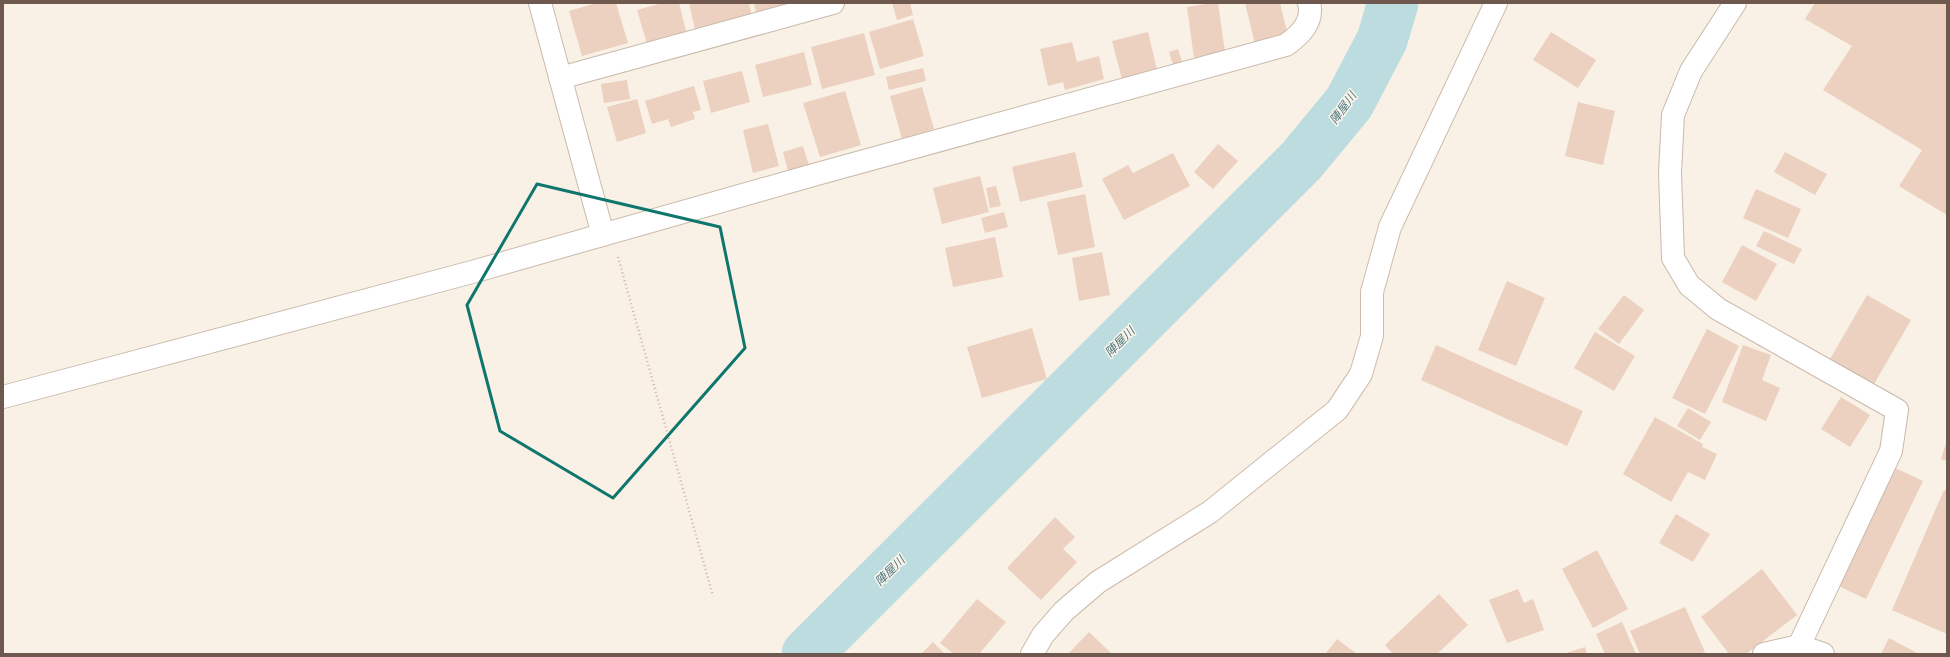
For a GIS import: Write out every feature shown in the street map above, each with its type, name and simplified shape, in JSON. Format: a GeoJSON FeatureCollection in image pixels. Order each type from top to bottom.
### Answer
{"type":"FeatureCollection","features":[{"type":"Feature","properties":{"kind":"street"},"geometry":{"type":"LineString","coordinates":[[540,3],[603,235]]}},
{"type":"Feature","properties":{"kind":"street"},"geometry":{"type":"LineString","coordinates":[[560,78],[833,3]]}},
{"type":"Feature","properties":{"kind":"street"},"geometry":{"type":"LineString","coordinates":[[3,397],[472,272],[1286,45],[1299,36],[1308,22],[1309,3]]}},
{"type":"Feature","properties":{"kind":"street"},"geometry":{"type":"LineString","coordinates":[[1032,654],[1043,635],[1064,611],[1098,582],[1210,512],[1337,410],[1361,374],[1372,336],[1372,292],[1390,227],[1496,3]]}},
{"type":"Feature","properties":{"kind":"street"},"geometry":{"type":"LineString","coordinates":[[1734,3],[1691,71],[1673,115],[1670,173],[1673,258],[1689,285],[1718,309],[1897,410],[1891,451],[1800,646]]}},
{"type":"Feature","properties":{"kind":"street"},"geometry":{"type":"LineString","coordinates":[[1764,654],[1800,646],[1823,654]]}},
{"type":"Feature","properties":{"kind":"path"},"geometry":{"type":"LineString","coordinates":[[603,235],[615,244],[713,596]]}},
{"type":"Feature","properties":{"kind":"highlighted area"},"geometry":{"type":"Polygon","coordinates":[[[537,184],[720,227],[745,348],[613,498],[500,431],[467,305],[537,184]]]}},
{"type":"Feature","properties":{"kind":"building"},"geometry":{"type":"Polygon","coordinates":[[[597,3],[616,3],[628,43],[582,56],[569,11],[597,3]]]}},
{"type":"Feature","properties":{"kind":"building"},"geometry":{"type":"Polygon","coordinates":[[[662,3],[679,3],[687,35],[648,47],[637,10],[662,3]]]}},
{"type":"Feature","properties":{"kind":"building"},"geometry":{"type":"Polygon","coordinates":[[[689,3],[749,3],[752,17],[695,30],[689,3]]]}},
{"type":"Feature","properties":{"kind":"building"},"geometry":{"type":"Polygon","coordinates":[[[754,3],[801,3],[801,4],[756,13],[754,3]]]}},
{"type":"Feature","properties":{"kind":"building"},"geometry":{"type":"Polygon","coordinates":[[[892,3],[910,3],[913,15],[897,20],[892,3]]]}},
{"type":"Feature","properties":{"kind":"building"},"geometry":{"type":"Polygon","coordinates":[[[1218,3],[1225,52],[1194,58],[1187,7],[1218,3]]]}},
{"type":"Feature","properties":{"kind":"building"},"geometry":{"type":"Polygon","coordinates":[[[1245,3],[1280,3],[1289,40],[1256,48],[1245,3]]]}},
{"type":"Feature","properties":{"kind":"building"},"geometry":{"type":"Polygon","coordinates":[[[1815,3],[1947,3],[1947,215],[1899,186],[1922,150],[1823,90],[1852,46],[1805,19],[1815,3]]]}},
{"type":"Feature","properties":{"kind":"building"},"geometry":{"type":"Polygon","coordinates":[[[913,19],[924,56],[880,69],[869,32],[913,19]]]}},
{"type":"Feature","properties":{"kind":"building"},"geometry":{"type":"Polygon","coordinates":[[[1148,32],[1158,74],[1123,83],[1112,41],[1148,32]]]}},
{"type":"Feature","properties":{"kind":"building"},"geometry":{"type":"Polygon","coordinates":[[[1551,32],[1596,60],[1578,88],[1533,60],[1551,32]]]}},
{"type":"Feature","properties":{"kind":"building"},"geometry":{"type":"Polygon","coordinates":[[[864,33],[875,75],[822,89],[811,47],[864,33]]]}},
{"type":"Feature","properties":{"kind":"building"},"geometry":{"type":"Polygon","coordinates":[[[1072,42],[1077,62],[1099,56],[1104,79],[1065,90],[1063,82],[1048,86],[1040,49],[1072,42]]]}},
{"type":"Feature","properties":{"kind":"building"},"geometry":{"type":"Polygon","coordinates":[[[1178,49],[1184,68],[1175,71],[1169,52],[1178,49]]]}},
{"type":"Feature","properties":{"kind":"building"},"geometry":{"type":"Polygon","coordinates":[[[804,52],[812,85],[763,97],[755,65],[804,52]]]}},
{"type":"Feature","properties":{"kind":"building"},"geometry":{"type":"Polygon","coordinates":[[[923,68],[926,81],[889,90],[886,77],[923,68]]]}},
{"type":"Feature","properties":{"kind":"building"},"geometry":{"type":"Polygon","coordinates":[[[742,71],[750,102],[711,113],[703,81],[742,71]]]}},
{"type":"Feature","properties":{"kind":"building"},"geometry":{"type":"Polygon","coordinates":[[[627,80],[630,99],[604,103],[601,84],[627,80]]]}},
{"type":"Feature","properties":{"kind":"building"},"geometry":{"type":"Polygon","coordinates":[[[694,86],[701,110],[693,112],[695,119],[671,127],[668,119],[652,124],[645,101],[694,86]]]}},
{"type":"Feature","properties":{"kind":"building"},"geometry":{"type":"Polygon","coordinates":[[[922,87],[934,129],[902,139],[890,96],[922,87]]]}},
{"type":"Feature","properties":{"kind":"building"},"geometry":{"type":"Polygon","coordinates":[[[845,91],[861,145],[820,157],[803,103],[845,91]]]}},
{"type":"Feature","properties":{"kind":"building"},"geometry":{"type":"Polygon","coordinates":[[[637,99],[646,133],[617,142],[607,107],[637,99]]]}},
{"type":"Feature","properties":{"kind":"building"},"geometry":{"type":"Polygon","coordinates":[[[1578,102],[1615,111],[1603,165],[1565,156],[1578,102]]]}},
{"type":"Feature","properties":{"kind":"building"},"geometry":{"type":"Polygon","coordinates":[[[768,124],[779,166],[753,173],[743,130],[768,124]]]}},
{"type":"Feature","properties":{"kind":"building"},"geometry":{"type":"Polygon","coordinates":[[[1218,144],[1238,161],[1213,189],[1194,172],[1218,144]]]}},
{"type":"Feature","properties":{"kind":"building"},"geometry":{"type":"Polygon","coordinates":[[[803,146],[809,165],[788,171],[783,152],[803,146]]]}},
{"type":"Feature","properties":{"kind":"building"},"geometry":{"type":"Polygon","coordinates":[[[1075,152],[1083,187],[1020,202],[1012,167],[1075,152]]]}},
{"type":"Feature","properties":{"kind":"building"},"geometry":{"type":"Polygon","coordinates":[[[1785,152],[1827,174],[1815,195],[1774,172],[1785,152]]]}},
{"type":"Feature","properties":{"kind":"building"},"geometry":{"type":"Polygon","coordinates":[[[1173,153],[1190,186],[1124,220],[1102,179],[1128,165],[1133,173],[1173,153]]]}},
{"type":"Feature","properties":{"kind":"building"},"geometry":{"type":"Polygon","coordinates":[[[980,176],[989,212],[942,224],[933,188],[980,176]]]}},
{"type":"Feature","properties":{"kind":"building"},"geometry":{"type":"Polygon","coordinates":[[[996,186],[1001,206],[990,208],[986,188],[996,186]]]}},
{"type":"Feature","properties":{"kind":"building"},"geometry":{"type":"Polygon","coordinates":[[[1756,189],[1801,209],[1788,238],[1743,218],[1756,189]]]}},
{"type":"Feature","properties":{"kind":"building"},"geometry":{"type":"Polygon","coordinates":[[[1085,194],[1095,247],[1058,255],[1047,202],[1085,194]]]}},
{"type":"Feature","properties":{"kind":"building"},"geometry":{"type":"Polygon","coordinates":[[[1004,212],[1008,227],[985,233],[981,218],[1004,212]]]}},
{"type":"Feature","properties":{"kind":"building"},"geometry":{"type":"Polygon","coordinates":[[[1764,231],[1802,249],[1794,264],[1756,246],[1764,231]]]}},
{"type":"Feature","properties":{"kind":"building"},"geometry":{"type":"Polygon","coordinates":[[[995,237],[1003,277],[953,287],[945,248],[995,237]]]}},
{"type":"Feature","properties":{"kind":"building"},"geometry":{"type":"Polygon","coordinates":[[[1742,245],[1777,264],[1756,301],[1722,282],[1742,245]]]}},
{"type":"Feature","properties":{"kind":"building"},"geometry":{"type":"Polygon","coordinates":[[[1102,252],[1110,295],[1079,301],[1072,258],[1102,252]]]}},
{"type":"Feature","properties":{"kind":"building"},"geometry":{"type":"Polygon","coordinates":[[[1507,281],[1545,298],[1516,366],[1478,350],[1507,281]]]}},
{"type":"Feature","properties":{"kind":"building"},"geometry":{"type":"Polygon","coordinates":[[[1624,295],[1644,310],[1619,344],[1598,329],[1624,295]]]}},
{"type":"Feature","properties":{"kind":"building"},"geometry":{"type":"Polygon","coordinates":[[[1867,295],[1911,320],[1870,391],[1826,366],[1867,295]]]}},
{"type":"Feature","properties":{"kind":"building"},"geometry":{"type":"Polygon","coordinates":[[[1032,328],[1047,379],[982,398],[967,347],[1032,328]]]}},
{"type":"Feature","properties":{"kind":"building"},"geometry":{"type":"Polygon","coordinates":[[[1707,329],[1739,346],[1705,414],[1672,398],[1707,329]]]}},
{"type":"Feature","properties":{"kind":"building"},"geometry":{"type":"Polygon","coordinates":[[[1595,332],[1635,356],[1614,391],[1574,368],[1595,332]]]}},
{"type":"Feature","properties":{"kind":"building"},"geometry":{"type":"Polygon","coordinates":[[[1436,345],[1583,411],[1567,446],[1421,380],[1436,345]]]}},
{"type":"Feature","properties":{"kind":"building"},"geometry":{"type":"Polygon","coordinates":[[[1743,345],[1771,355],[1762,380],[1780,388],[1766,421],[1722,402],[1743,345]]]}},
{"type":"Feature","properties":{"kind":"building"},"geometry":{"type":"Polygon","coordinates":[[[1841,397],[1870,415],[1850,447],[1821,429],[1841,397]]]}},
{"type":"Feature","properties":{"kind":"building"},"geometry":{"type":"Polygon","coordinates":[[[1688,408],[1711,422],[1700,440],[1677,426],[1688,408]]]}},
{"type":"Feature","properties":{"kind":"building"},"geometry":{"type":"Polygon","coordinates":[[[1655,417],[1703,444],[1702,447],[1717,454],[1705,480],[1688,472],[1671,502],[1623,474],[1655,417]]]}},
{"type":"Feature","properties":{"kind":"building"},"geometry":{"type":"Polygon","coordinates":[[[1947,440],[1947,461],[1941,459],[1947,440]]]}},
{"type":"Feature","properties":{"kind":"building"},"geometry":{"type":"Polygon","coordinates":[[[1891,466],[1923,481],[1866,599],[1834,584],[1891,466]]]}},
{"type":"Feature","properties":{"kind":"building"},"geometry":{"type":"Polygon","coordinates":[[[1944,490],[1947,491],[1947,634],[1892,610],[1944,490]]]}},
{"type":"Feature","properties":{"kind":"building"},"geometry":{"type":"Polygon","coordinates":[[[1676,514],[1710,534],[1693,562],[1659,543],[1676,514]]]}},
{"type":"Feature","properties":{"kind":"building"},"geometry":{"type":"Polygon","coordinates":[[[1055,517],[1075,537],[1063,549],[1077,562],[1041,600],[1007,568],[1055,517]]]}},
{"type":"Feature","properties":{"kind":"building"},"geometry":{"type":"Polygon","coordinates":[[[1597,550],[1628,609],[1593,628],[1562,569],[1597,550]]]}},
{"type":"Feature","properties":{"kind":"building"},"geometry":{"type":"Polygon","coordinates":[[[1762,569],[1797,615],[1746,654],[1729,654],[1701,617],[1762,569]]]}},
{"type":"Feature","properties":{"kind":"building"},"geometry":{"type":"Polygon","coordinates":[[[1518,589],[1524,603],[1533,599],[1544,630],[1507,643],[1489,600],[1518,589]]]}},
{"type":"Feature","properties":{"kind":"building"},"geometry":{"type":"Polygon","coordinates":[[[1439,594],[1468,625],[1437,654],[1393,654],[1385,645],[1439,594]]]}},
{"type":"Feature","properties":{"kind":"building"},"geometry":{"type":"Polygon","coordinates":[[[977,599],[1006,622],[979,654],[954,654],[940,643],[977,599]]]}},
{"type":"Feature","properties":{"kind":"building"},"geometry":{"type":"Polygon","coordinates":[[[1685,607],[1705,652],[1700,654],[1640,654],[1630,631],[1685,607]]]}},
{"type":"Feature","properties":{"kind":"building"},"geometry":{"type":"Polygon","coordinates":[[[1622,622],[1636,654],[1605,654],[1596,634],[1622,622]]]}},
{"type":"Feature","properties":{"kind":"building"},"geometry":{"type":"Polygon","coordinates":[[[1089,632],[1112,654],[1068,654],[1089,632]]]}},
{"type":"Feature","properties":{"kind":"building"},"geometry":{"type":"Polygon","coordinates":[[[1889,638],[1919,654],[1881,654],[1889,638]]]}},
{"type":"Feature","properties":{"kind":"building"},"geometry":{"type":"Polygon","coordinates":[[[1337,639],[1357,654],[1326,653],[1337,639]]]}},
{"type":"Feature","properties":{"kind":"building"},"geometry":{"type":"Polygon","coordinates":[[[933,642],[945,654],[921,654],[933,642]]]}},
{"type":"Feature","properties":{"kind":"building"},"geometry":{"type":"Polygon","coordinates":[[[1585,647],[1587,654],[1563,654],[1585,647]]]}},
{"type":"Feature","properties":{"kind":"waterway","name":"陣屋川"},"geometry":{"type":"LineString","coordinates":[[807,654],[1301,161],[1349,103],[1382,40],[1393,3]]}}]}
